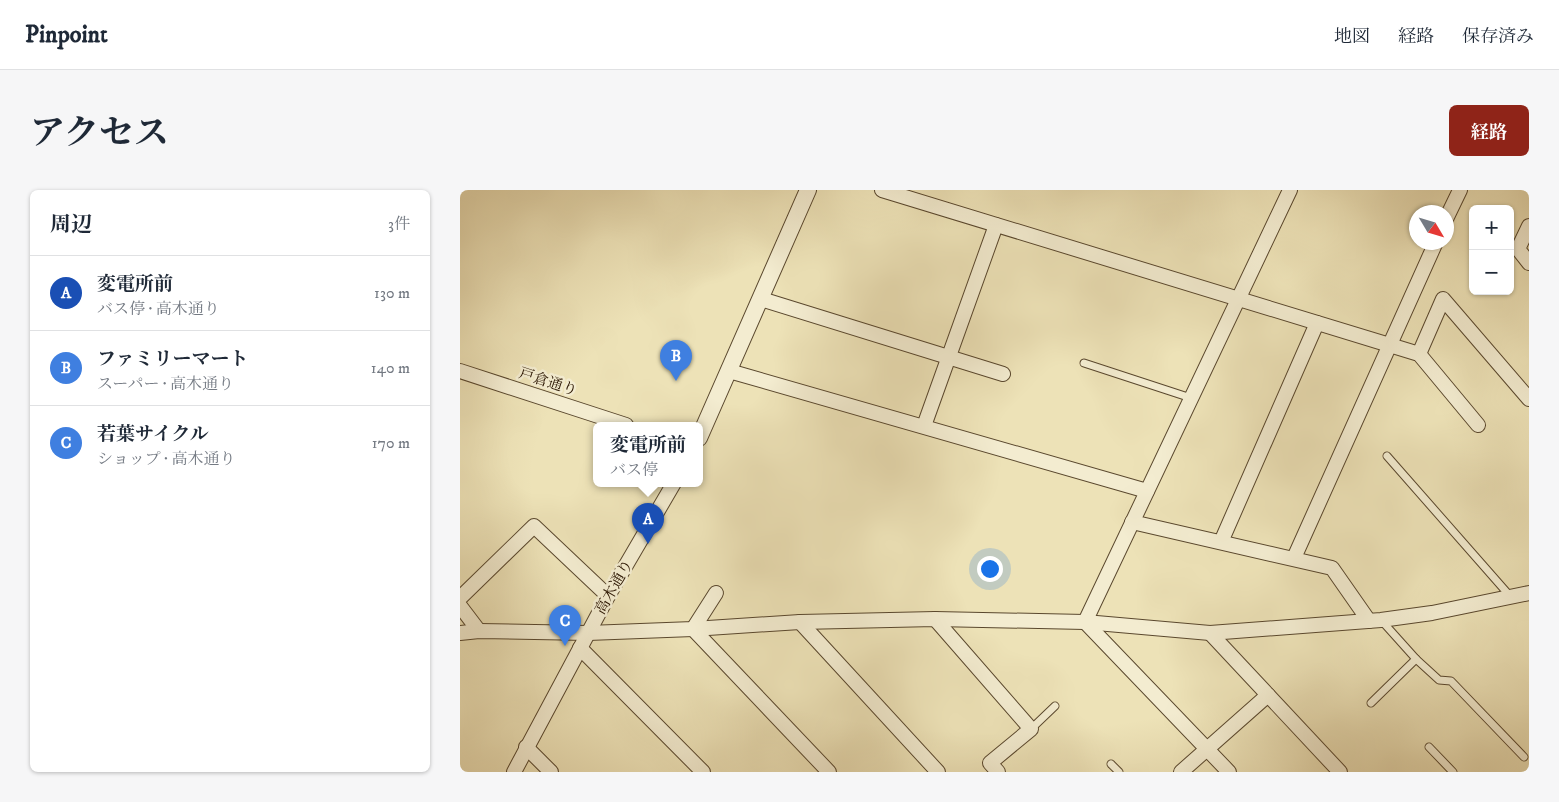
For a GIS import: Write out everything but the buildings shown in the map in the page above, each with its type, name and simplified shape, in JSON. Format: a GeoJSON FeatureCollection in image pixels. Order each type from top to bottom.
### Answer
{"type":"FeatureCollection","features":[{"type":"Feature","properties":{"kind":"street"},"geometry":{"type":"LineString","coordinates":[[703,429],[808,190]]}},
{"type":"Feature","properties":{"kind":"street"},"geometry":{"type":"LineString","coordinates":[[882,190],[1419,354],[1478,425]]}},
{"type":"Feature","properties":{"kind":"street"},"geometry":{"type":"LineString","coordinates":[[1085,622],[1290,190]]}},
{"type":"Feature","properties":{"kind":"street"},"geometry":{"type":"LineString","coordinates":[[1453,205],[1460,190]]}},
{"type":"Feature","properties":{"kind":"street"},"geometry":{"type":"LineString","coordinates":[[924,426],[996,224]]}},
{"type":"Feature","properties":{"kind":"street"},"geometry":{"type":"LineString","coordinates":[[1529,226],[1518,250],[1529,263]]}},
{"type":"Feature","properties":{"kind":"street"},"geometry":{"type":"LineString","coordinates":[[1294,558],[1432,250]]}},
{"type":"Feature","properties":{"kind":"street"},"geometry":{"type":"LineString","coordinates":[[760,298],[1003,374]]}},
{"type":"Feature","properties":{"kind":"street"},"geometry":{"type":"LineString","coordinates":[[1419,354],[1443,299],[1529,399]]}},
{"type":"Feature","properties":{"kind":"street"},"geometry":{"type":"LineString","coordinates":[[1221,542],[1317,323]]}},
{"type":"Feature","properties":{"kind":"street","name":"戸倉通り"},"geometry":{"type":"LineString","coordinates":[[460,371],[617,422]]}},
{"type":"Feature","properties":{"kind":"street"},"geometry":{"type":"LineString","coordinates":[[729,371],[1147,491]]}},
{"type":"Feature","properties":{"kind":"street","name":"高木通り"},"geometry":{"type":"LineString","coordinates":[[514,772],[608,596],[672,487]]}},
{"type":"Feature","properties":{"kind":"street"},"geometry":{"type":"LineString","coordinates":[[1132,522],[1332,568],[1375,620]]}},
{"type":"Feature","properties":{"kind":"street"},"geometry":{"type":"LineString","coordinates":[[460,598],[534,526],[608,596]]}},
{"type":"Feature","properties":{"kind":"street"},"geometry":{"type":"LineString","coordinates":[[693,629],[716,593]]}},
{"type":"Feature","properties":{"kind":"street"},"geometry":{"type":"LineString","coordinates":[[460,633],[480,631],[588,633],[800,622],[935,619],[1085,622],[1210,633],[1292,628],[1432,613],[1529,593]]}},
{"type":"Feature","properties":{"kind":"street"},"geometry":{"type":"LineString","coordinates":[[460,606],[480,631]]}},
{"type":"Feature","properties":{"kind":"street"},"geometry":{"type":"LineString","coordinates":[[935,619],[1030,729],[990,762],[998,772]]}},
{"type":"Feature","properties":{"kind":"street"},"geometry":{"type":"LineString","coordinates":[[800,622],[938,772]]}},
{"type":"Feature","properties":{"kind":"street"},"geometry":{"type":"LineString","coordinates":[[1085,622],[1229,772]]}},
{"type":"Feature","properties":{"kind":"street"},"geometry":{"type":"LineString","coordinates":[[693,629],[829,772]]}},
{"type":"Feature","properties":{"kind":"street"},"geometry":{"type":"LineString","coordinates":[[1210,633],[1340,772]]}},
{"type":"Feature","properties":{"kind":"street"},"geometry":{"type":"LineString","coordinates":[[580,648],[704,772]]}},
{"type":"Feature","properties":{"kind":"street"},"geometry":{"type":"LineString","coordinates":[[1181,772],[1268,695]]}},
{"type":"Feature","properties":{"kind":"street"},"geometry":{"type":"LineString","coordinates":[[526,747],[551,772]]}},
{"type":"Feature","properties":{"kind":"lane"},"geometry":{"type":"LineString","coordinates":[[1084,363],[1191,398]]}},
{"type":"Feature","properties":{"kind":"lane"},"geometry":{"type":"LineString","coordinates":[[1387,456],[1511,597]]}},
{"type":"Feature","properties":{"kind":"lane"},"geometry":{"type":"LineString","coordinates":[[1375,620],[1439,680],[1451,681],[1524,757]]}},
{"type":"Feature","properties":{"kind":"lane"},"geometry":{"type":"LineString","coordinates":[[1371,703],[1416,659]]}},
{"type":"Feature","properties":{"kind":"lane"},"geometry":{"type":"LineString","coordinates":[[1030,729],[1055,706]]}},
{"type":"Feature","properties":{"kind":"lane"},"geometry":{"type":"LineString","coordinates":[[1430,747],[1453,772]]}},
{"type":"Feature","properties":{"kind":"lane"},"geometry":{"type":"LineString","coordinates":[[1111,764],[1119,772]]}},
{"type":"Feature","properties":{"kind":"place","name":"ファミリーマート"},"geometry":{"type":"Point","coordinates":[676,381]}},
{"type":"Feature","properties":{"kind":"place","name":"変電所前"},"geometry":{"type":"Point","coordinates":[648,544]}},
{"type":"Feature","properties":{"kind":"place","name":"若葉サイクル"},"geometry":{"type":"Point","coordinates":[565,646]}}]}
